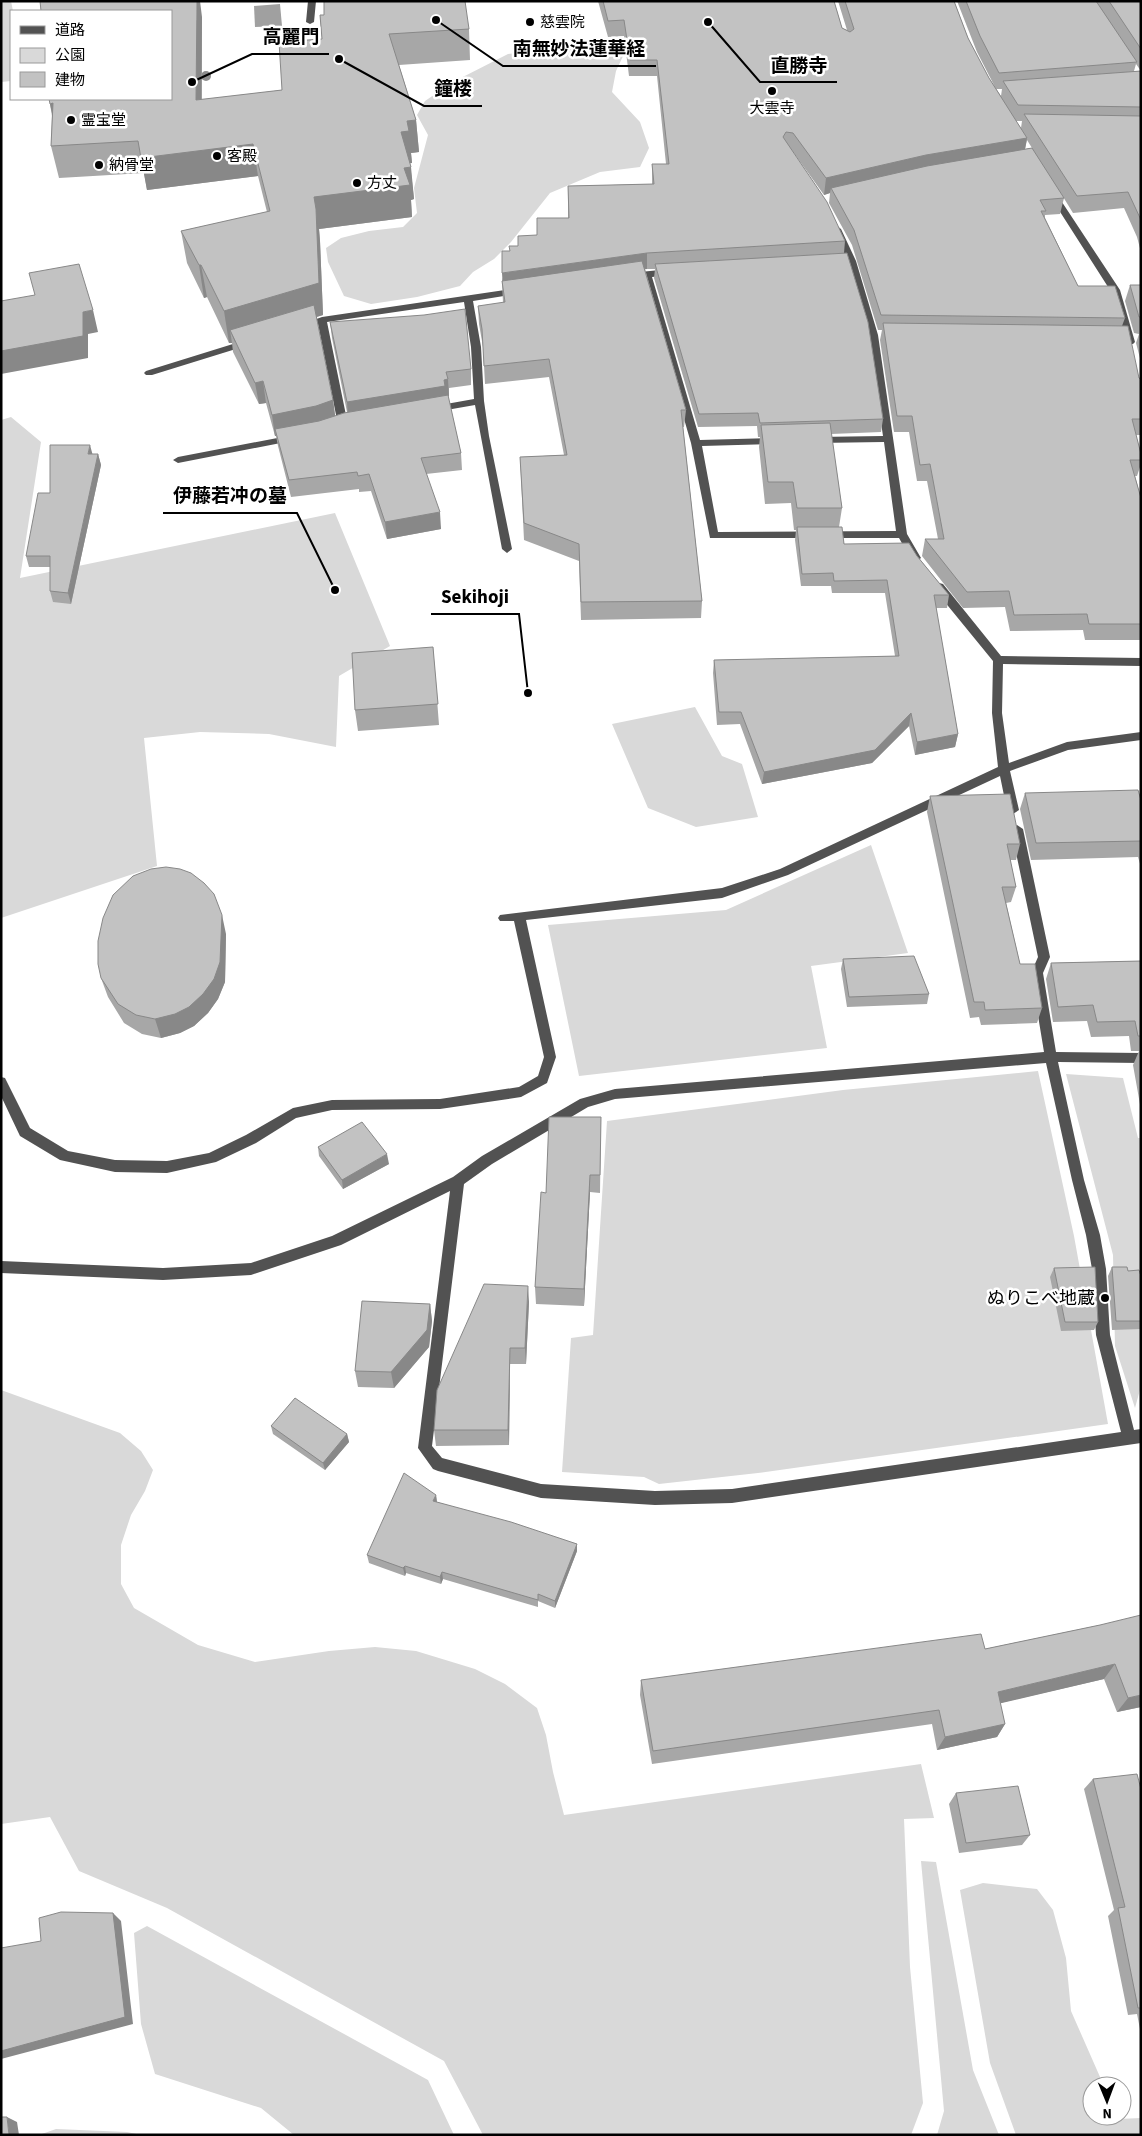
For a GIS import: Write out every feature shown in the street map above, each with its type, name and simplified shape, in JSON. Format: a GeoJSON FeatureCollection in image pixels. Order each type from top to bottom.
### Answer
{"type":"FeatureCollection","features":[{"type":"Feature","properties":{"kind":"street"},"geometry":{"type":"LineString","coordinates":[[310,22],[312,1]]}},
{"type":"Feature","properties":{"kind":"street"},"geometry":{"type":"LineString","coordinates":[[1046,182],[1115,290],[1127,341],[1141,338]]}},
{"type":"Feature","properties":{"kind":"street"},"geometry":{"type":"LineString","coordinates":[[832,218],[846,244],[878,335],[889,439],[902,534],[920,565]]}},
{"type":"Feature","properties":{"kind":"street"},"geometry":{"type":"LineString","coordinates":[[822,263],[851,261]]}},
{"type":"Feature","properties":{"kind":"street"},"geometry":{"type":"LineString","coordinates":[[619,278],[676,272]]}},
{"type":"Feature","properties":{"kind":"street"},"geometry":{"type":"LineString","coordinates":[[647,274],[696,443],[714,536],[902,534]]}},
{"type":"Feature","properties":{"kind":"street"},"geometry":{"type":"LineString","coordinates":[[295,328],[322,320],[534,289]]}},
{"type":"Feature","properties":{"kind":"street"},"geometry":{"type":"LineString","coordinates":[[468,298],[476,346],[479,401],[484,436],[507,549]]}},
{"type":"Feature","properties":{"kind":"street"},"geometry":{"type":"LineString","coordinates":[[322,320],[344,425]]}},
{"type":"Feature","properties":{"kind":"street"},"geometry":{"type":"LineString","coordinates":[[149,373],[258,339]]}},
{"type":"Feature","properties":{"kind":"street"},"geometry":{"type":"LineString","coordinates":[[421,411],[479,401]]}},
{"type":"Feature","properties":{"kind":"street"},"geometry":{"type":"LineString","coordinates":[[178,460],[302,437]]}},
{"type":"Feature","properties":{"kind":"street"},"geometry":{"type":"LineString","coordinates":[[802,441],[889,439]]}},
{"type":"Feature","properties":{"kind":"street"},"geometry":{"type":"LineString","coordinates":[[696,443],[783,441]]}},
{"type":"Feature","properties":{"kind":"street"},"geometry":{"type":"LineString","coordinates":[[458,1181],[425,1448],[438,1464],[541,1491],[655,1498],[732,1496],[1135,1437],[1103,1336],[1098,1269],[1093,1235],[1078,1180],[1052,1057],[1037,973],[1044,957],[1004,769],[997,713],[998,660],[932,579]]}},
{"type":"Feature","properties":{"kind":"street"},"geometry":{"type":"LineString","coordinates":[[998,660],[1141,662]]}},
{"type":"Feature","properties":{"kind":"street"},"geometry":{"type":"LineString","coordinates":[[504,918],[722,893],[784,872],[1004,769],[1067,746],[1141,736]]}},
{"type":"Feature","properties":{"kind":"street"},"geometry":{"type":"LineString","coordinates":[[1,1082],[25,1132],[64,1156],[115,1166],[167,1167],[211,1158],[251,1139],[293,1113],[332,1105],[440,1104],[521,1092],[543,1079],[550,1058],[519,916]]}},
{"type":"Feature","properties":{"kind":"street"},"geometry":{"type":"LineString","coordinates":[[1,1266],[163,1274],[251,1269],[336,1241],[458,1181],[487,1160],[584,1103],[615,1094],[1052,1057],[1141,1058]]}},
{"type":"Feature","properties":{"kind":"green space"},"geometry":{"type":"Polygon","coordinates":[[[1,1],[11,1],[13,10],[10,10],[10,81],[1,82],[1,1]]]}},
{"type":"Feature","properties":{"kind":"green space"},"geometry":{"type":"Polygon","coordinates":[[[557,48],[600,48],[625,52],[616,71],[612,92],[640,122],[649,148],[640,167],[600,172],[550,193],[511,242],[494,259],[473,272],[460,286],[417,297],[371,304],[344,296],[328,262],[326,248],[341,238],[369,231],[403,227],[417,213],[414,188],[428,135],[417,115],[425,101],[453,82],[508,54],[557,48]]]}},
{"type":"Feature","properties":{"kind":"green space"},"geometry":{"type":"Polygon","coordinates":[[[11,417],[41,442],[20,578],[335,513],[390,646],[339,676],[336,747],[269,734],[200,732],[144,738],[157,866],[1,918],[1,420],[11,417]]]}},
{"type":"Feature","properties":{"kind":"green space"},"geometry":{"type":"Polygon","coordinates":[[[695,707],[722,756],[742,764],[758,817],[696,827],[648,808],[612,724],[695,707]]]}},
{"type":"Feature","properties":{"kind":"green space"},"geometry":{"type":"Polygon","coordinates":[[[871,845],[908,953],[811,966],[827,1048],[579,1076],[548,925],[726,910],[871,845]]]}},
{"type":"Feature","properties":{"kind":"green space"},"geometry":{"type":"Polygon","coordinates":[[[1038,1071],[1074,1236],[1108,1424],[758,1473],[659,1484],[644,1477],[562,1472],[571,1338],[593,1335],[607,1121],[843,1090],[1038,1071]]]}},
{"type":"Feature","properties":{"kind":"green space"},"geometry":{"type":"Polygon","coordinates":[[[1066,1074],[1123,1078],[1138,1138],[1141,1138],[1141,1386],[1135,1408],[1115,1346],[1113,1255],[1066,1074]]]}},
{"type":"Feature","properties":{"kind":"green space"},"geometry":{"type":"Polygon","coordinates":[[[1,1390],[120,1433],[141,1451],[153,1470],[145,1491],[131,1515],[121,1545],[121,1584],[134,1608],[198,1645],[255,1662],[329,1651],[375,1647],[416,1651],[475,1669],[505,1684],[537,1708],[546,1735],[564,1815],[921,1764],[934,1818],[904,1819],[910,1967],[923,2103],[911,2135],[483,2135],[444,2061],[167,1908],[79,1871],[50,1817],[1,1824],[1,1390]]]}},
{"type":"Feature","properties":{"kind":"green space"},"geometry":{"type":"Polygon","coordinates":[[[921,1861],[936,1862],[973,2070],[999,2135],[937,2135],[944,2111],[921,1861]]]}},
{"type":"Feature","properties":{"kind":"green space"},"geometry":{"type":"Polygon","coordinates":[[[983,1883],[1037,1889],[1053,1910],[1066,1958],[1071,2011],[1100,2076],[1082,2076],[1082,2126],[1132,2126],[1132,2118],[1141,2118],[1141,2135],[1016,2135],[990,2063],[960,1890],[983,1883]]]}},
{"type":"Feature","properties":{"kind":"green space"},"geometry":{"type":"Polygon","coordinates":[[[147,1926],[428,2080],[454,2135],[294,2135],[261,2108],[155,2074],[141,2024],[134,1933],[147,1926]]]}},
{"type":"Feature","properties":{"kind":"green space"},"geometry":{"type":"Polygon","coordinates":[[[56,2129],[127,2132],[141,2135],[39,2135],[56,2129]]]}},
{"type":"Feature","properties":{"kind":"shaded area"},"geometry":{"type":"Polygon","coordinates":[[[280,4],[282,26],[255,27],[254,6],[280,4]]]}},
{"type":"Feature","properties":{"kind":"building"},"geometry":{"type":"Polygon","coordinates":[[[40,1],[197,1],[196,100],[282,90],[279,42],[322,39],[320,15],[324,15],[324,1],[465,1],[469,29],[389,34],[416,120],[407,121],[409,131],[401,132],[411,167],[404,168],[410,185],[314,197],[319,283],[224,311],[201,265],[199,265],[181,231],[270,211],[253,144],[141,158],[138,141],[51,146],[53,103],[50,104],[49,100],[172,100],[172,10],[41,10],[40,1]]]}},
{"type":"Feature","properties":{"kind":"building"},"geometry":{"type":"Polygon","coordinates":[[[603,1],[834,1],[842,28],[850,32],[854,29],[845,1],[954,1],[968,38],[989,78],[1027,138],[926,155],[826,178],[793,133],[786,132],[783,137],[827,202],[845,241],[647,253],[502,273],[502,251],[510,251],[509,246],[518,246],[518,236],[537,235],[537,218],[569,218],[568,186],[654,184],[652,164],[669,164],[657,60],[630,60],[624,20],[608,21],[603,1]]]}},
{"type":"Feature","properties":{"kind":"building"},"geometry":{"type":"Polygon","coordinates":[[[966,1],[1096,1],[1137,62],[999,73],[980,36],[966,1]]]}},
{"type":"Feature","properties":{"kind":"building"},"geometry":{"type":"Polygon","coordinates":[[[1109,1],[1141,1],[1141,49],[1109,1]]]}},
{"type":"Feature","properties":{"kind":"building"},"geometry":{"type":"Polygon","coordinates":[[[1141,71],[1141,107],[1018,105],[1003,81],[1141,71]]]}},
{"type":"Feature","properties":{"kind":"building"},"geometry":{"type":"Polygon","coordinates":[[[1024,114],[1141,116],[1141,220],[1128,192],[1077,196],[1024,114]]]}},
{"type":"Feature","properties":{"kind":"building"},"geometry":{"type":"Polygon","coordinates":[[[1032,148],[1064,198],[1040,200],[1046,211],[1041,211],[1078,286],[1115,286],[1125,318],[881,315],[854,230],[831,188],[927,166],[1032,148]]]}},
{"type":"Feature","properties":{"kind":"building"},"geometry":{"type":"Polygon","coordinates":[[[847,253],[868,322],[883,419],[760,423],[758,413],[699,414],[655,264],[847,253]]]}},
{"type":"Feature","properties":{"kind":"building"},"geometry":{"type":"Polygon","coordinates":[[[642,261],[686,410],[681,410],[702,601],[581,602],[579,544],[524,523],[520,457],[567,455],[549,359],[484,366],[482,329],[478,306],[505,302],[502,281],[642,261]]]}},
{"type":"Feature","properties":{"kind":"building"},"geometry":{"type":"Polygon","coordinates":[[[79,264],[93,310],[83,312],[83,336],[1,351],[1,301],[35,295],[29,273],[79,264]]]}},
{"type":"Feature","properties":{"kind":"building"},"geometry":{"type":"Polygon","coordinates":[[[1130,285],[1141,285],[1141,317],[1139,317],[1130,285]]]}},
{"type":"Feature","properties":{"kind":"building"},"geometry":{"type":"Polygon","coordinates":[[[314,305],[333,400],[316,406],[272,415],[263,381],[255,383],[230,330],[314,305]]]}},
{"type":"Feature","properties":{"kind":"building"},"geometry":{"type":"Polygon","coordinates":[[[465,309],[471,369],[446,372],[448,379],[444,380],[445,386],[347,402],[330,322],[424,315],[465,309]]]}},
{"type":"Feature","properties":{"kind":"building"},"geometry":{"type":"Polygon","coordinates":[[[883,323],[1128,326],[1139,378],[1141,379],[1141,419],[1132,419],[1141,460],[1130,460],[1141,498],[1141,624],[1089,624],[1087,614],[1014,615],[1009,591],[967,592],[925,539],[944,539],[930,464],[920,465],[912,416],[897,416],[883,323]]]}},
{"type":"Feature","properties":{"kind":"building"},"geometry":{"type":"Polygon","coordinates":[[[448,395],[461,453],[421,458],[440,512],[385,522],[369,474],[358,476],[357,472],[289,480],[275,429],[319,421],[344,413],[448,395]]]}},
{"type":"Feature","properties":{"kind":"building"},"geometry":{"type":"Polygon","coordinates":[[[830,423],[842,508],[797,508],[793,482],[768,482],[761,425],[830,423]]]}},
{"type":"Feature","properties":{"kind":"building"},"geometry":{"type":"Polygon","coordinates":[[[50,445],[90,445],[88,454],[98,454],[68,593],[50,591],[50,556],[26,556],[38,493],[50,493],[50,445]]]}},
{"type":"Feature","properties":{"kind":"building"},"geometry":{"type":"Polygon","coordinates":[[[797,527],[842,527],[844,544],[909,543],[917,556],[949,595],[934,595],[958,734],[917,742],[911,713],[875,750],[764,772],[741,712],[719,712],[714,660],[899,656],[887,580],[834,581],[833,573],[802,574],[797,527]]]}},
{"type":"Feature","properties":{"kind":"building"},"geometry":{"type":"Polygon","coordinates":[[[433,647],[438,704],[355,710],[352,653],[433,647]]]}},
{"type":"Feature","properties":{"kind":"building"},"geometry":{"type":"Polygon","coordinates":[[[1138,790],[1141,800],[1141,841],[1036,843],[1025,793],[1138,790]]]}},
{"type":"Feature","properties":{"kind":"building"},"geometry":{"type":"Polygon","coordinates":[[[1010,794],[1020,844],[1007,844],[1016,887],[1002,887],[1020,964],[1035,964],[1042,1008],[985,1010],[984,1002],[974,1002],[930,796],[1010,794]]]}},
{"type":"Feature","properties":{"kind":"building"},"geometry":{"type":"Polygon","coordinates":[[[166,867],[191,873],[214,894],[222,915],[220,962],[214,979],[203,994],[189,1007],[175,1014],[155,1019],[136,1015],[118,1004],[101,978],[98,964],[98,941],[103,918],[113,895],[133,876],[151,869],[166,867]]]}},
{"type":"Feature","properties":{"kind":"building"},"geometry":{"type":"Polygon","coordinates":[[[914,956],[929,994],[849,997],[843,959],[914,956]]]}},
{"type":"Feature","properties":{"kind":"building"},"geometry":{"type":"Polygon","coordinates":[[[1141,961],[1141,1036],[1138,1036],[1135,1021],[1097,1022],[1093,1005],[1058,1007],[1051,963],[1141,961]]]}},
{"type":"Feature","properties":{"kind":"building"},"geometry":{"type":"Polygon","coordinates":[[[549,1117],[601,1117],[600,1175],[590,1175],[584,1289],[535,1287],[541,1192],[546,1193],[549,1117]]]}},
{"type":"Feature","properties":{"kind":"building"},"geometry":{"type":"Polygon","coordinates":[[[362,1122],[387,1154],[342,1180],[318,1147],[362,1122]]]}},
{"type":"Feature","properties":{"kind":"building"},"geometry":{"type":"Polygon","coordinates":[[[1095,1267],[1098,1322],[1065,1322],[1054,1268],[1095,1267]]]}},
{"type":"Feature","properties":{"kind":"building"},"geometry":{"type":"Polygon","coordinates":[[[1112,1267],[1127,1267],[1128,1271],[1139,1270],[1141,1276],[1141,1321],[1116,1321],[1112,1267]]]}},
{"type":"Feature","properties":{"kind":"building"},"geometry":{"type":"Polygon","coordinates":[[[484,1284],[528,1286],[525,1348],[510,1348],[508,1430],[434,1430],[437,1390],[484,1284]]]}},
{"type":"Feature","properties":{"kind":"building"},"geometry":{"type":"Polygon","coordinates":[[[362,1301],[430,1304],[427,1330],[391,1372],[355,1371],[362,1301]]]}},
{"type":"Feature","properties":{"kind":"building"},"geometry":{"type":"Polygon","coordinates":[[[295,1398],[347,1434],[323,1463],[271,1426],[295,1398]]]}},
{"type":"Feature","properties":{"kind":"building"},"geometry":{"type":"Polygon","coordinates":[[[404,1473],[436,1495],[433,1501],[511,1522],[577,1544],[555,1601],[538,1594],[538,1600],[442,1572],[440,1577],[405,1566],[403,1568],[367,1555],[404,1473]]]}},
{"type":"Feature","properties":{"kind":"building"},"geometry":{"type":"Polygon","coordinates":[[[1141,1615],[1141,1695],[1128,1698],[1115,1664],[998,1692],[1005,1724],[945,1737],[939,1710],[653,1751],[641,1680],[981,1634],[985,1649],[1141,1615]]]}},
{"type":"Feature","properties":{"kind":"building"},"geometry":{"type":"Polygon","coordinates":[[[1137,1774],[1141,1789],[1141,2008],[1138,2008],[1118,1908],[1125,1907],[1093,1779],[1137,1774]]]}},
{"type":"Feature","properties":{"kind":"building"},"geometry":{"type":"Polygon","coordinates":[[[1018,1786],[1030,1835],[966,1843],[956,1793],[1018,1786]]]}},
{"type":"Feature","properties":{"kind":"building"},"geometry":{"type":"Polygon","coordinates":[[[61,1912],[113,1913],[125,2017],[1,2051],[1,1948],[41,1941],[39,1918],[61,1912]]]}},
{"type":"Feature","properties":{"kind":"building"},"geometry":{"type":"Polygon","coordinates":[[[1,2117],[7,2117],[9,2135],[1,2135],[1,2117]]]}},
{"type":"Feature","properties":{"kind":"place","name":"南無妙法蓮華経"},"geometry":{"type":"Point","coordinates":[436,20]}},
{"type":"Feature","properties":{"kind":"place","name":"慈雲院"},"geometry":{"type":"Point","coordinates":[530,22]}},
{"type":"Feature","properties":{"kind":"place","name":"直勝寺"},"geometry":{"type":"Point","coordinates":[708,22]}},
{"type":"Feature","properties":{"kind":"place","name":"鐘楼"},"geometry":{"type":"Point","coordinates":[339,59]}},
{"type":"Feature","properties":{"kind":"place","name":"高麗門"},"geometry":{"type":"Point","coordinates":[192,82]}},
{"type":"Feature","properties":{"kind":"place","name":"大雲寺"},"geometry":{"type":"Point","coordinates":[772,91]}},
{"type":"Feature","properties":{"kind":"place","name":"霊宝堂"},"geometry":{"type":"Point","coordinates":[71,120]}},
{"type":"Feature","properties":{"kind":"place","name":"客殿"},"geometry":{"type":"Point","coordinates":[217,156]}},
{"type":"Feature","properties":{"kind":"place","name":"納骨堂"},"geometry":{"type":"Point","coordinates":[99,165]}},
{"type":"Feature","properties":{"kind":"place","name":"方丈"},"geometry":{"type":"Point","coordinates":[357,183]}},
{"type":"Feature","properties":{"kind":"place","name":"伊藤若冲の墓"},"geometry":{"type":"Point","coordinates":[335,590]}},
{"type":"Feature","properties":{"kind":"place","name":"Sekihoji"},"geometry":{"type":"Point","coordinates":[528,693]}},
{"type":"Feature","properties":{"kind":"place","name":"ぬりこべ地蔵"},"geometry":{"type":"Point","coordinates":[1105,1298]}}]}
